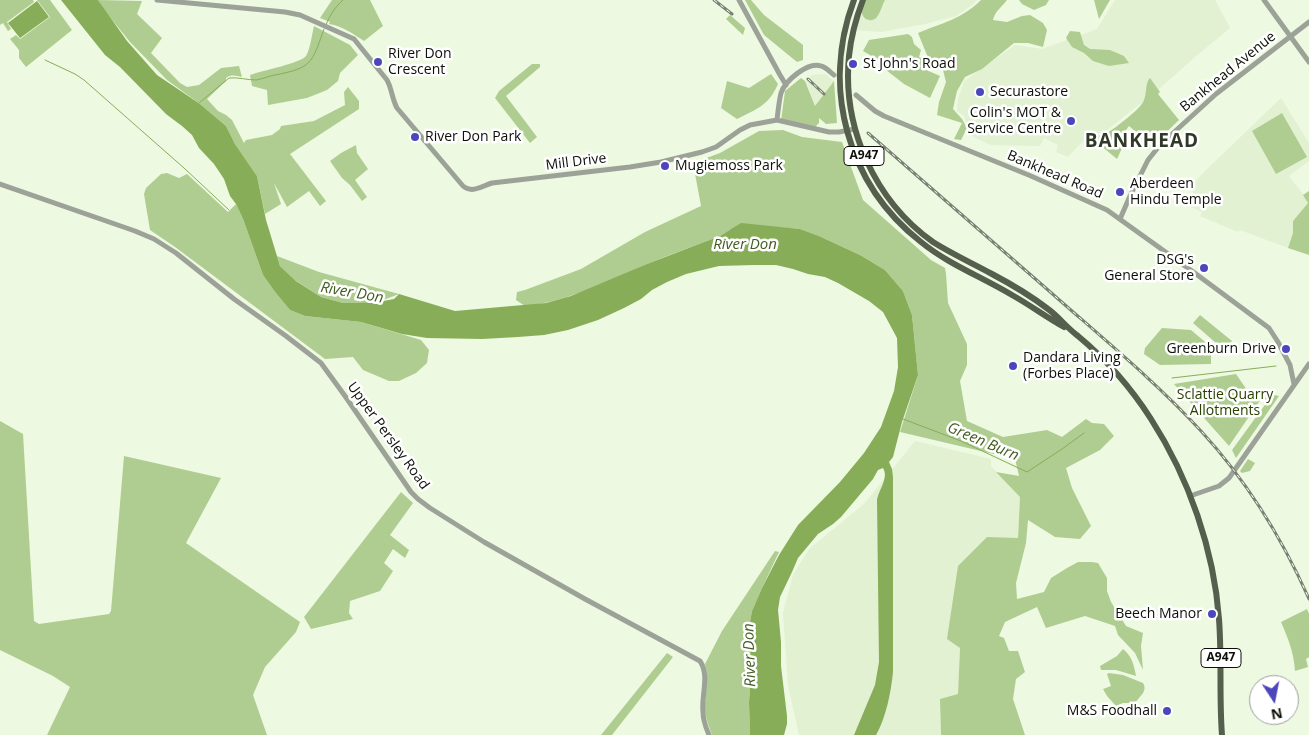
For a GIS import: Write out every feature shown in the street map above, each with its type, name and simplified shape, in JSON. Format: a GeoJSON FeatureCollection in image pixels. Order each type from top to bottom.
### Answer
{"type":"FeatureCollection","features":[{"type":"Feature","properties":{"kind":"main road","name":"A947"},"geometry":{"type":"LineString","coordinates":[[854,0],[844,36],[840,66],[842,105],[853,149],[865,176],[886,208],[920,242],[1012,295],[1077,336],[1094,349],[1140,403],[1170,450],[1190,496],[1206,547],[1216,590],[1220,646],[1222,735]]}},
{"type":"Feature","properties":{"kind":"main road","name":"A947"},"geometry":{"type":"LineString","coordinates":[[863,0],[857,16],[849,54],[849,99],[855,129],[865,157],[878,182],[909,222],[931,240],[1040,303],[1077,336]]}},
{"type":"Feature","properties":{"kind":"street","name":"Mill Drive"},"geometry":{"type":"LineString","coordinates":[[157,0],[285,12],[300,15],[354,39],[387,80],[397,108],[468,190],[492,183],[661,162],[716,147],[750,125],[777,120],[829,132],[855,129]]}},
{"type":"Feature","properties":{"kind":"street"},"geometry":{"type":"LineString","coordinates":[[738,0],[786,85]]}},
{"type":"Feature","properties":{"kind":"street"},"geometry":{"type":"LineString","coordinates":[[1264,0],[1309,62]]}},
{"type":"Feature","properties":{"kind":"street","name":"Bankhead Avenue"},"geometry":{"type":"LineString","coordinates":[[1120,219],[1148,160],[1160,145],[1216,94],[1309,22]]}},
{"type":"Feature","properties":{"kind":"street"},"geometry":{"type":"LineString","coordinates":[[777,120],[781,92],[801,71],[811,66],[820,65],[834,75]]}},
{"type":"Feature","properties":{"kind":"street","name":"Bankhead Road"},"geometry":{"type":"LineString","coordinates":[[856,95],[884,116],[1031,176],[1107,210],[1269,328],[1297,380]]}},
{"type":"Feature","properties":{"kind":"street","name":"Upper Persley Road"},"geometry":{"type":"LineString","coordinates":[[0,184],[154,239],[176,253],[234,299],[286,336],[320,363],[411,492],[418,499],[484,542],[700,661],[704,666],[705,674],[702,710],[709,735]]}},
{"type":"Feature","properties":{"kind":"street"},"geometry":{"type":"LineString","coordinates":[[1190,496],[1219,486],[1230,478],[1309,364]]}},
{"type":"Feature","properties":{"kind":"street","name":"Bankhead Road"},"geometry":{"type":"LineString","coordinates":[[1290,365],[1297,380]]}},
{"type":"Feature","properties":{"kind":"shaded area"},"geometry":{"type":"Polygon","coordinates":[[[865,0],[977,0],[956,16],[881,32],[856,30],[865,0]]]}},
{"type":"Feature","properties":{"kind":"shaded area"},"geometry":{"type":"Polygon","coordinates":[[[1115,0],[1215,0],[1230,28],[1159,89],[1106,131],[1088,136],[1068,157],[1056,152],[1058,145],[1044,138],[1040,146],[991,145],[970,135],[964,116],[957,111],[958,99],[964,81],[1015,45],[1042,49],[1097,29],[1115,0]]]}},
{"type":"Feature","properties":{"kind":"shaded area"},"geometry":{"type":"Polygon","coordinates":[[[825,74],[834,81],[815,106],[806,81],[812,75],[825,74]]]}},
{"type":"Feature","properties":{"kind":"shaded area"},"geometry":{"type":"Polygon","coordinates":[[[1281,98],[1309,143],[1309,161],[1289,176],[1309,202],[1293,221],[1293,233],[1288,248],[1240,230],[1238,232],[1200,216],[1202,212],[1191,207],[1193,192],[1189,190],[1203,173],[1281,98]]]}},
{"type":"Feature","properties":{"kind":"shaded area"},"geometry":{"type":"Polygon","coordinates":[[[915,441],[991,459],[991,466],[1020,497],[1018,538],[960,648],[958,694],[940,700],[941,735],[799,735],[788,685],[783,613],[793,575],[809,549],[864,504],[915,441]]]}},
{"type":"Feature","properties":{"kind":"green space"},"geometry":{"type":"Polygon","coordinates":[[[0,0],[33,0],[34,2],[7,22],[11,29],[8,31],[3,23],[0,25],[0,0]]]}},
{"type":"Feature","properties":{"kind":"green space"},"geometry":{"type":"Polygon","coordinates":[[[37,0],[50,0],[72,30],[26,67],[19,58],[19,50],[10,39],[16,35],[20,39],[50,17],[37,0]]]}},
{"type":"Feature","properties":{"kind":"green space"},"geometry":{"type":"Polygon","coordinates":[[[98,0],[142,1],[137,14],[162,38],[151,53],[180,83],[187,87],[199,85],[221,68],[239,66],[242,77],[226,78],[226,81],[207,99],[218,111],[232,120],[244,143],[246,140],[272,135],[281,126],[314,121],[345,105],[344,92],[348,87],[359,101],[359,109],[290,154],[326,201],[320,206],[309,191],[287,207],[274,183],[281,204],[265,214],[257,176],[235,144],[226,126],[167,80],[130,42],[98,0]]]}},
{"type":"Feature","properties":{"kind":"green space"},"geometry":{"type":"Polygon","coordinates":[[[332,0],[370,0],[383,26],[364,41],[343,28],[329,24],[330,22],[320,18],[332,0]]]}},
{"type":"Feature","properties":{"kind":"green space"},"geometry":{"type":"Polygon","coordinates":[[[745,0],[751,0],[764,15],[803,45],[803,60],[797,62],[764,35],[745,0]]]}},
{"type":"Feature","properties":{"kind":"green space"},"geometry":{"type":"Polygon","coordinates":[[[866,0],[885,0],[878,15],[873,20],[867,19],[862,14],[866,0]]]}},
{"type":"Feature","properties":{"kind":"green space"},"geometry":{"type":"Polygon","coordinates":[[[981,0],[1007,0],[993,20],[1007,22],[1030,15],[1043,23],[1047,30],[1043,47],[1028,43],[1014,43],[982,69],[965,77],[957,91],[953,109],[967,128],[961,140],[954,139],[962,123],[937,115],[946,82],[943,70],[936,61],[929,60],[918,33],[967,12],[981,0]]]}},
{"type":"Feature","properties":{"kind":"green space"},"geometry":{"type":"Polygon","coordinates":[[[1019,0],[1049,0],[1046,5],[1034,10],[1022,4],[1019,0]]]}},
{"type":"Feature","properties":{"kind":"green space"},"geometry":{"type":"Polygon","coordinates":[[[1094,0],[1110,0],[1099,19],[1094,0]]]}},
{"type":"Feature","properties":{"kind":"green space"},"geometry":{"type":"Polygon","coordinates":[[[730,15],[745,28],[743,35],[726,19],[730,15]]]}},
{"type":"Feature","properties":{"kind":"green space"},"geometry":{"type":"Polygon","coordinates":[[[314,26],[350,45],[358,55],[340,73],[338,81],[327,90],[307,98],[268,105],[267,90],[252,86],[250,75],[303,59],[309,50],[314,26]]]}},
{"type":"Feature","properties":{"kind":"green space"},"geometry":{"type":"Polygon","coordinates":[[[1070,31],[1080,32],[1084,45],[1090,49],[1110,50],[1124,56],[1129,63],[1109,66],[1093,61],[1084,53],[1072,47],[1066,38],[1070,31]]]}},
{"type":"Feature","properties":{"kind":"green space"},"geometry":{"type":"Polygon","coordinates":[[[908,34],[912,37],[914,44],[921,50],[919,57],[927,61],[924,69],[940,76],[930,98],[904,84],[886,70],[887,65],[863,51],[869,40],[908,34]]]}},
{"type":"Feature","properties":{"kind":"green space"},"geometry":{"type":"Polygon","coordinates":[[[532,64],[540,64],[540,67],[506,96],[537,137],[530,143],[495,98],[499,91],[532,64]]]}},
{"type":"Feature","properties":{"kind":"green space"},"geometry":{"type":"Polygon","coordinates":[[[771,74],[778,84],[771,97],[762,106],[737,119],[721,108],[727,81],[749,88],[771,74]]]}},
{"type":"Feature","properties":{"kind":"green space"},"geometry":{"type":"Polygon","coordinates":[[[801,78],[805,81],[815,106],[834,81],[837,123],[826,124],[819,118],[819,123],[815,127],[781,121],[785,91],[801,78]]]}},
{"type":"Feature","properties":{"kind":"green space"},"geometry":{"type":"Polygon","coordinates":[[[1150,78],[1160,92],[1158,94],[1179,120],[1148,150],[1145,148],[1147,141],[1129,126],[1122,138],[1129,144],[1123,146],[1117,159],[1089,136],[1105,134],[1133,113],[1144,100],[1147,83],[1150,78]]]}},
{"type":"Feature","properties":{"kind":"green space"},"geometry":{"type":"Polygon","coordinates":[[[1282,113],[1307,157],[1276,174],[1252,131],[1282,113]]]}},
{"type":"Feature","properties":{"kind":"green space"},"geometry":{"type":"Polygon","coordinates":[[[783,130],[802,137],[842,142],[863,200],[931,260],[945,268],[948,303],[967,344],[967,365],[960,381],[967,421],[1003,437],[1047,430],[1062,437],[1086,419],[1092,423],[1104,424],[1114,436],[1100,450],[1066,468],[1072,488],[1091,526],[1080,539],[1055,537],[1028,520],[1026,543],[1016,583],[1017,599],[1044,592],[1051,578],[1078,562],[1098,563],[1107,578],[1107,591],[1111,602],[1126,626],[1143,633],[1141,646],[1143,670],[1135,653],[1118,635],[1115,626],[1085,616],[1046,628],[1037,607],[1005,622],[999,636],[1004,638],[1009,651],[1018,651],[1025,672],[1016,679],[1013,699],[1025,735],[941,735],[940,699],[958,694],[960,648],[947,639],[958,566],[987,537],[1018,538],[1020,497],[996,472],[1019,476],[1015,459],[900,432],[918,375],[912,315],[903,291],[885,270],[860,255],[800,229],[775,227],[730,230],[720,236],[571,296],[525,306],[516,300],[517,292],[581,269],[645,232],[701,206],[693,163],[720,153],[759,131],[783,130]]]}},
{"type":"Feature","properties":{"kind":"green space"},"geometry":{"type":"Polygon","coordinates":[[[356,145],[357,153],[368,169],[355,180],[367,197],[362,201],[330,161],[356,145]]]}},
{"type":"Feature","properties":{"kind":"green space"},"geometry":{"type":"Polygon","coordinates":[[[167,173],[179,178],[187,174],[228,212],[236,204],[263,275],[290,310],[305,316],[361,322],[421,340],[429,350],[427,363],[416,373],[399,381],[389,381],[363,370],[353,357],[325,359],[150,230],[144,194],[146,188],[161,174],[167,173]]]}},
{"type":"Feature","properties":{"kind":"green space"},"geometry":{"type":"Polygon","coordinates":[[[1309,191],[1309,255],[1288,248],[1293,233],[1293,221],[1308,203],[1303,195],[1309,191]]]}},
{"type":"Feature","properties":{"kind":"green space"},"geometry":{"type":"Polygon","coordinates":[[[277,256],[319,272],[399,294],[378,302],[343,303],[321,297],[295,280],[280,266],[277,256]]]}},
{"type":"Feature","properties":{"kind":"green space"},"geometry":{"type":"Polygon","coordinates":[[[1200,315],[1232,341],[1224,350],[1193,323],[1200,315]]]}},
{"type":"Feature","properties":{"kind":"green space"},"geometry":{"type":"Polygon","coordinates":[[[1162,328],[1191,330],[1211,347],[1211,364],[1160,365],[1144,354],[1145,348],[1162,328]]]}},
{"type":"Feature","properties":{"kind":"green space","name":"Sclattie Quarry Allotments"},"geometry":{"type":"Polygon","coordinates":[[[1236,374],[1247,390],[1261,399],[1229,446],[1174,384],[1236,374]]]}},
{"type":"Feature","properties":{"kind":"green space"},"geometry":{"type":"Polygon","coordinates":[[[1266,393],[1279,396],[1236,458],[1232,450],[1267,402],[1262,397],[1266,393]]]}},
{"type":"Feature","properties":{"kind":"green space"},"geometry":{"type":"Polygon","coordinates":[[[0,421],[23,434],[34,621],[39,624],[109,614],[111,611],[124,456],[221,478],[186,543],[300,622],[296,632],[265,667],[253,695],[267,735],[47,735],[70,687],[53,676],[0,650],[0,421]]]}},
{"type":"Feature","properties":{"kind":"green space"},"geometry":{"type":"Polygon","coordinates":[[[1248,459],[1255,463],[1250,471],[1242,473],[1240,471],[1248,459]]]}},
{"type":"Feature","properties":{"kind":"green space"},"geometry":{"type":"Polygon","coordinates":[[[401,492],[413,503],[390,535],[409,550],[405,558],[393,549],[384,563],[393,571],[380,591],[350,601],[349,613],[353,619],[311,629],[304,617],[401,492]]]}},
{"type":"Feature","properties":{"kind":"green space"},"geometry":{"type":"Polygon","coordinates":[[[775,551],[779,552],[752,611],[747,638],[752,660],[749,702],[750,735],[712,735],[705,711],[707,681],[705,664],[722,631],[775,551]]]}},
{"type":"Feature","properties":{"kind":"green space"},"geometry":{"type":"Polygon","coordinates":[[[1307,609],[1309,614],[1309,657],[1306,659],[1308,667],[1295,671],[1290,646],[1281,622],[1307,609]]]}},
{"type":"Feature","properties":{"kind":"green space"},"geometry":{"type":"Polygon","coordinates":[[[1123,649],[1132,661],[1136,676],[1116,670],[1101,670],[1100,666],[1117,656],[1123,649]]]}},
{"type":"Feature","properties":{"kind":"green space"},"geometry":{"type":"Polygon","coordinates":[[[667,653],[673,657],[612,735],[601,735],[667,653]]]}},
{"type":"Feature","properties":{"kind":"green space"},"geometry":{"type":"Polygon","coordinates":[[[1107,674],[1123,675],[1143,683],[1145,689],[1135,703],[1123,703],[1116,706],[1107,696],[1103,689],[1111,686],[1107,674]]]}},
{"type":"Feature","properties":{"kind":"water","name":"River Don"},"geometry":{"type":"Polygon","coordinates":[[[61,0],[98,0],[127,41],[157,75],[200,104],[226,126],[235,144],[257,176],[266,220],[280,266],[296,281],[321,297],[343,303],[378,302],[394,299],[399,294],[455,311],[546,303],[571,296],[720,236],[741,223],[800,229],[860,255],[885,270],[903,291],[912,315],[918,375],[902,422],[893,457],[889,462],[893,477],[893,672],[883,721],[876,735],[854,735],[875,685],[879,662],[877,500],[885,476],[883,468],[878,470],[873,479],[841,517],[818,534],[798,558],[780,597],[778,610],[781,666],[787,716],[784,735],[750,735],[749,702],[752,660],[747,638],[752,611],[762,588],[779,555],[798,525],[840,482],[864,453],[881,427],[894,391],[898,367],[897,338],[883,312],[869,301],[825,277],[776,265],[754,265],[719,266],[686,274],[667,282],[652,290],[641,299],[598,320],[568,330],[544,335],[482,339],[427,338],[402,334],[361,322],[305,316],[290,310],[263,275],[243,219],[230,196],[224,179],[214,164],[199,148],[192,135],[166,114],[120,67],[105,55],[61,0]]]}},
{"type":"Feature","properties":{"kind":"water"},"geometry":{"type":"Polygon","coordinates":[[[37,1],[49,17],[20,38],[8,23],[37,1]]]}},
{"type":"Feature","properties":{"kind":"waterway"},"geometry":{"type":"LineString","coordinates":[[326,25],[333,11],[343,0]]}},
{"type":"Feature","properties":{"kind":"waterway"},"geometry":{"type":"LineString","coordinates":[[199,103],[229,78],[256,80],[297,70],[304,66],[313,57],[324,29]]}},
{"type":"Feature","properties":{"kind":"waterway"},"geometry":{"type":"LineString","coordinates":[[45,60],[84,80],[229,210]]}},
{"type":"Feature","properties":{"kind":"waterway","name":"Green Burn"},"geometry":{"type":"LineString","coordinates":[[1172,378],[1276,366]]}},
{"type":"Feature","properties":{"kind":"waterway","name":"Green Burn"},"geometry":{"type":"LineString","coordinates":[[903,419],[961,441],[1027,472],[1084,433]]}},
{"type":"Feature","properties":{"kind":"railway"},"geometry":{"type":"LineString","coordinates":[[714,0],[732,14]]}},
{"type":"Feature","properties":{"kind":"railway"},"geometry":{"type":"LineString","coordinates":[[808,79],[824,94]]}},
{"type":"Feature","properties":{"kind":"railway"},"geometry":{"type":"LineString","coordinates":[[868,133],[1126,359],[1165,394],[1201,431],[1233,469],[1262,510],[1287,554],[1309,599]]}},
{"type":"Feature","properties":{"kind":"place","name":"River Don Crescent"},"geometry":{"type":"Point","coordinates":[378,62]}},
{"type":"Feature","properties":{"kind":"place","name":"St John's Road"},"geometry":{"type":"Point","coordinates":[853,64]}},
{"type":"Feature","properties":{"kind":"place","name":"Securastore"},"geometry":{"type":"Point","coordinates":[980,92]}},
{"type":"Feature","properties":{"kind":"place","name":"Colin's MOT & Service Centre"},"geometry":{"type":"Point","coordinates":[1071,121]}},
{"type":"Feature","properties":{"kind":"place","name":"River Don Park"},"geometry":{"type":"Point","coordinates":[415,137]}},
{"type":"Feature","properties":{"kind":"place","name":"Mugiemoss Park"},"geometry":{"type":"Point","coordinates":[665,166]}},
{"type":"Feature","properties":{"kind":"place","name":"Aberdeen Hindu Temple"},"geometry":{"type":"Point","coordinates":[1120,192]}},
{"type":"Feature","properties":{"kind":"place","name":"DSG's General Store"},"geometry":{"type":"Point","coordinates":[1204,268]}},
{"type":"Feature","properties":{"kind":"place","name":"Greenburn Drive"},"geometry":{"type":"Point","coordinates":[1286,349]}},
{"type":"Feature","properties":{"kind":"place","name":"Dandara Living (Forbes Place)"},"geometry":{"type":"Point","coordinates":[1013,366]}},
{"type":"Feature","properties":{"kind":"place","name":"Beech Manor"},"geometry":{"type":"Point","coordinates":[1212,614]}},
{"type":"Feature","properties":{"kind":"place","name":"M&S Foodhall"},"geometry":{"type":"Point","coordinates":[1167,711]}},
{"type":"Feature","properties":{"kind":"district","name":"BANKHEAD"},"geometry":{"type":"Point","coordinates":[1142,142]}}]}
